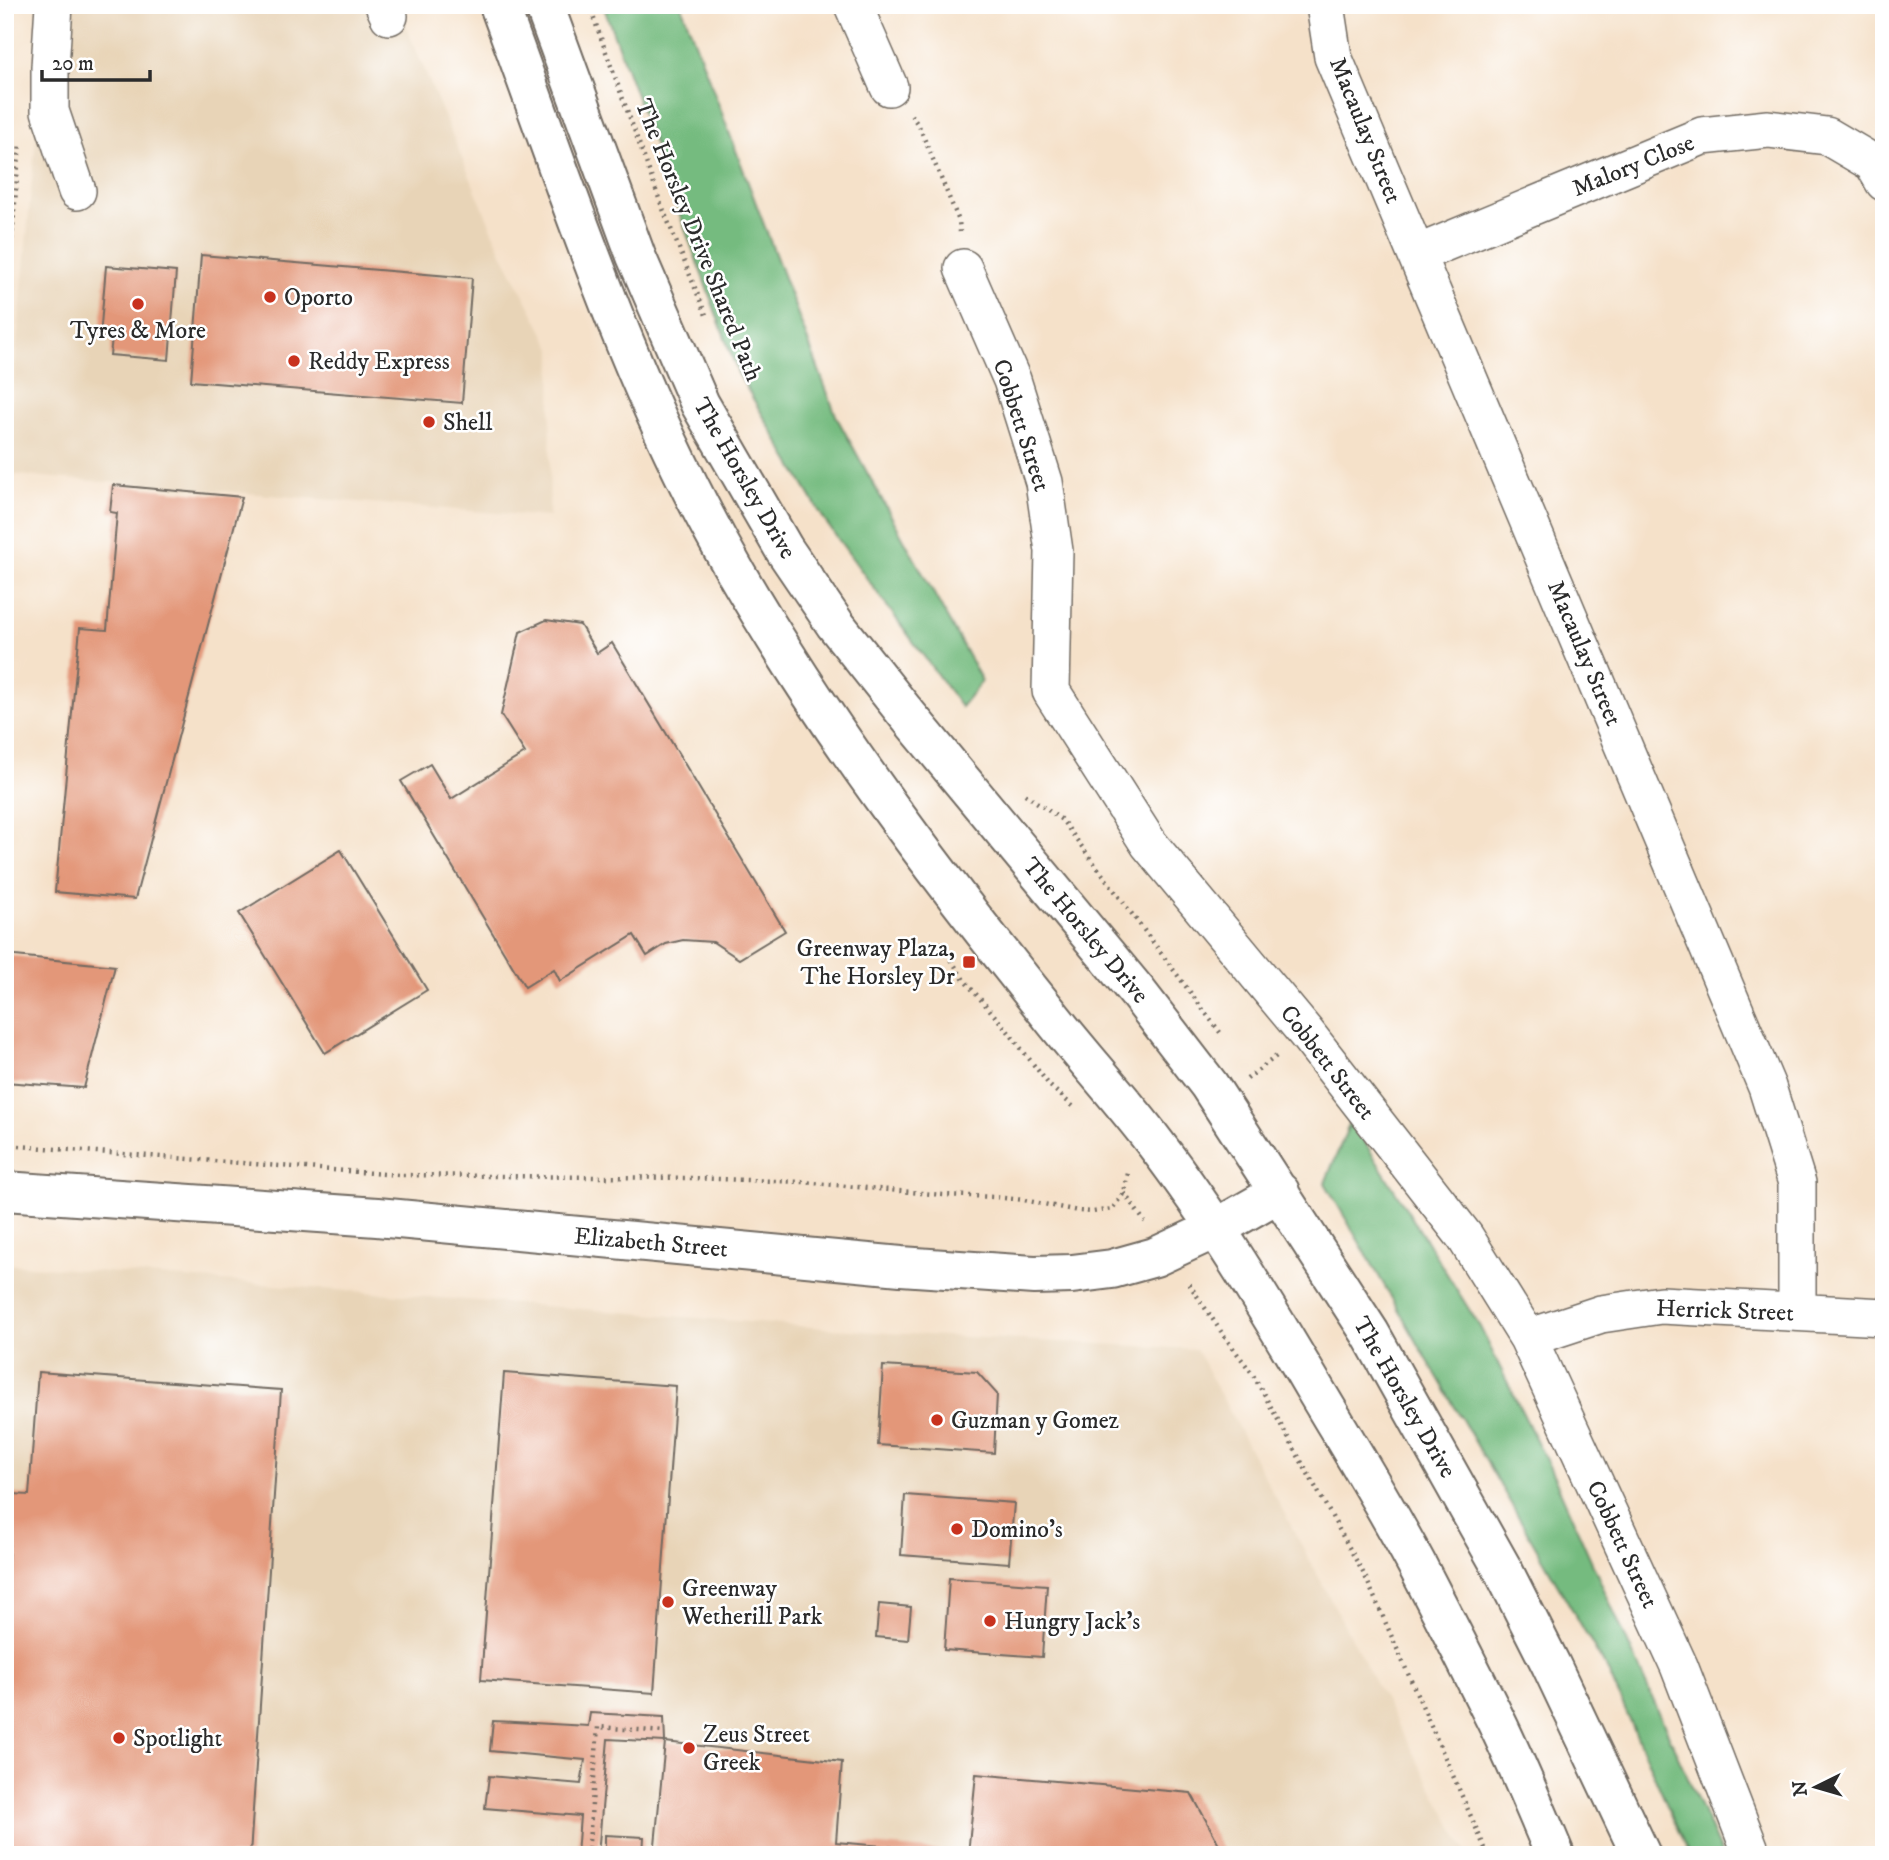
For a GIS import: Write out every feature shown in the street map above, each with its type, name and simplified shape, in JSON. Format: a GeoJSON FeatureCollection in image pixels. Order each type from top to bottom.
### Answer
{"type":"FeatureCollection","features":[{"type":"Feature","properties":{"kind":"main road","name":"The Horsley Drive"},"geometry":{"type":"LineString","coordinates":[[499,5],[587,251],[626,350],[688,486],[737,574],[836,733],[937,872],[1155,1144],[1271,1315],[1414,1560],[1499,1728],[1555,1855]]}},
{"type":"Feature","properties":{"kind":"main road","name":"The Horsley Drive"},"geometry":{"type":"LineString","coordinates":[[544,5],[636,256],[700,404],[784,549],[835,624],[1138,993],[1209,1085],[1280,1192],[1370,1333],[1503,1570],[1641,1855]]}},
{"type":"Feature","properties":{"kind":"main road","name":"Elizabeth Street"},"geometry":{"type":"LineString","coordinates":[[5,1191],[377,1217],[889,1265],[1034,1275],[1112,1269],[1155,1258],[1215,1229],[1280,1192]]}},
{"type":"Feature","properties":{"kind":"street"},"geometry":{"type":"LineString","coordinates":[[54,5],[50,111],[78,191]]}},
{"type":"Feature","properties":{"kind":"street"},"geometry":{"type":"LineString","coordinates":[[62,148],[75,5]]}},
{"type":"Feature","properties":{"kind":"street"},"geometry":{"type":"LineString","coordinates":[[853,5],[889,87]]}},
{"type":"Feature","properties":{"kind":"street","name":"Macaulay Street"},"geometry":{"type":"LineString","coordinates":[[1325,5],[1333,57],[1767,1087],[1797,1183],[1797,1311]]}},
{"type":"Feature","properties":{"kind":"street","name":"Malory Close"},"geometry":{"type":"LineString","coordinates":[[1417,254],[1702,135],[1768,129],[1827,136],[1873,163],[1884,182]]}},
{"type":"Feature","properties":{"kind":"street","name":"Cobbett Street"},"geometry":{"type":"LineString","coordinates":[[963,268],[1012,380],[1044,482],[1054,551],[1051,691],[1149,845],[1298,1023],[1465,1237],[1528,1338],[1679,1666],[1752,1855]]}},
{"type":"Feature","properties":{"kind":"street","name":"Herrick Street"},"geometry":{"type":"LineString","coordinates":[[1528,1338],[1601,1314],[1661,1305],[1884,1317]]}},
{"type":"Feature","properties":{"kind":"path","name":"The Horsley Drive Shared Path"},"geometry":{"type":"LineString","coordinates":[[589,5],[661,204],[711,326]]}},
{"type":"Feature","properties":{"kind":"path"},"geometry":{"type":"LineString","coordinates":[[889,87],[919,126],[959,221],[963,268]]}},
{"type":"Feature","properties":{"kind":"path"},"geometry":{"type":"LineString","coordinates":[[5,323],[21,131]]}},
{"type":"Feature","properties":{"kind":"path"},"geometry":{"type":"LineString","coordinates":[[1017,789],[1062,820],[1222,1036]]}},
{"type":"Feature","properties":{"kind":"path"},"geometry":{"type":"LineString","coordinates":[[937,937],[964,980],[1050,1086],[1081,1112]]}},
{"type":"Feature","properties":{"kind":"path"},"geometry":{"type":"LineString","coordinates":[[5,1145],[398,1175],[803,1182],[995,1197],[1093,1212],[1112,1209],[1124,1193],[1128,1169]]}},
{"type":"Feature","properties":{"kind":"path"},"geometry":{"type":"LineString","coordinates":[[1215,1323],[1252,1373],[1365,1576],[1488,1855]]}},
{"type":"Feature","properties":{"kind":"path"},"geometry":{"type":"LineString","coordinates":[[588,1855],[598,1727],[665,1732]]}},
{"type":"Feature","properties":{"kind":"shaded area"},"geometry":{"type":"Polygon","coordinates":[[[48,5],[397,5],[503,255],[552,349],[549,517],[5,474],[48,5]]]}},
{"type":"Feature","properties":{"kind":"shaded area","name":"Greenway Wetherill Park"},"geometry":{"type":"Polygon","coordinates":[[[5,1264],[887,1333],[1196,1349],[1468,1855],[5,1855],[5,1264]]]}},
{"type":"Feature","properties":{"kind":"green space"},"geometry":{"type":"Polygon","coordinates":[[[603,5],[681,5],[837,418],[982,681],[961,707],[825,521],[738,373],[603,5]]]}},
{"type":"Feature","properties":{"kind":"green space"},"geometry":{"type":"Polygon","coordinates":[[[1351,1120],[1480,1327],[1551,1470],[1722,1855],[1689,1855],[1609,1673],[1325,1183],[1351,1120]]]}},
{"type":"Feature","properties":{"kind":"building"},"geometry":{"type":"Polygon","coordinates":[[[201,255],[472,278],[462,403],[191,381],[201,255]]]}},
{"type":"Feature","properties":{"kind":"building","name":"Tyres & More"},"geometry":{"type":"Polygon","coordinates":[[[106,266],[176,272],[169,360],[110,355],[112,338],[100,337],[106,266]]]}},
{"type":"Feature","properties":{"kind":"building"},"geometry":{"type":"Polygon","coordinates":[[[113,485],[242,497],[135,899],[55,892],[80,628],[107,630],[117,513],[110,512],[113,485]]]}},
{"type":"Feature","properties":{"kind":"building"},"geometry":{"type":"Polygon","coordinates":[[[546,620],[580,625],[597,653],[612,643],[785,931],[739,959],[713,942],[683,940],[666,944],[647,956],[634,935],[560,981],[554,969],[525,987],[401,781],[430,764],[451,799],[525,753],[501,715],[520,632],[546,620]]]}},
{"type":"Feature","properties":{"kind":"building"},"geometry":{"type":"Polygon","coordinates":[[[341,850],[427,990],[325,1053],[239,913],[341,850]]]}},
{"type":"Feature","properties":{"kind":"building"},"geometry":{"type":"Polygon","coordinates":[[[5,955],[115,966],[84,1088],[5,1082],[5,955]]]}},
{"type":"Feature","properties":{"kind":"building","name":"Guzman y Gomez"},"geometry":{"type":"Polygon","coordinates":[[[883,1366],[977,1372],[997,1394],[994,1453],[878,1445],[883,1366]]]}},
{"type":"Feature","properties":{"kind":"building"},"geometry":{"type":"Polygon","coordinates":[[[38,1372],[281,1390],[250,1855],[5,1855],[5,1600],[13,1494],[29,1495],[38,1372]]]}},
{"type":"Feature","properties":{"kind":"building"},"geometry":{"type":"Polygon","coordinates":[[[504,1373],[676,1386],[654,1693],[481,1680],[504,1373]]]}},
{"type":"Feature","properties":{"kind":"building","name":"Domino's"},"geometry":{"type":"Polygon","coordinates":[[[905,1495],[1014,1503],[1009,1563],[901,1555],[905,1495]]]}},
{"type":"Feature","properties":{"kind":"building"},"geometry":{"type":"Polygon","coordinates":[[[949,1578],[1047,1585],[1042,1657],[944,1650],[949,1578]]]}},
{"type":"Feature","properties":{"kind":"building"},"geometry":{"type":"Polygon","coordinates":[[[879,1604],[911,1607],[908,1640],[876,1637],[879,1604]]]}},
{"type":"Feature","properties":{"kind":"building"},"geometry":{"type":"Polygon","coordinates":[[[590,1713],[664,1717],[665,1742],[608,1739],[598,1855],[577,1855],[580,1816],[485,1808],[489,1776],[581,1784],[585,1760],[490,1751],[493,1721],[588,1726],[590,1713]]]}},
{"type":"Feature","properties":{"kind":"building"},"geometry":{"type":"Polygon","coordinates":[[[665,1742],[842,1762],[836,1842],[962,1855],[654,1855],[665,1742]]]}},
{"type":"Feature","properties":{"kind":"building"},"geometry":{"type":"Polygon","coordinates":[[[976,1774],[1191,1793],[1225,1855],[968,1855],[976,1774]]]}},
{"type":"Feature","properties":{"kind":"building"},"geometry":{"type":"Polygon","coordinates":[[[605,1835],[644,1837],[643,1855],[605,1855],[605,1835]]]}},
{"type":"Feature","properties":{"kind":"place","name":"Oporto"},"geometry":{"type":"Point","coordinates":[270,297]}},
{"type":"Feature","properties":{"kind":"place","name":"Tyres & More"},"geometry":{"type":"Point","coordinates":[138,304]}},
{"type":"Feature","properties":{"kind":"place","name":"Reddy Express"},"geometry":{"type":"Point","coordinates":[294,361]}},
{"type":"Feature","properties":{"kind":"place","name":"Shell"},"geometry":{"type":"Point","coordinates":[429,422]}},
{"type":"Feature","properties":{"kind":"place","name":"Greenway Plaza, The Horsley Dr"},"geometry":{"type":"Point","coordinates":[969,962]}},
{"type":"Feature","properties":{"kind":"place","name":"Guzman y Gomez"},"geometry":{"type":"Point","coordinates":[937,1420]}},
{"type":"Feature","properties":{"kind":"place","name":"Domino's"},"geometry":{"type":"Point","coordinates":[957,1529]}},
{"type":"Feature","properties":{"kind":"place","name":"Greenway Wetherill Park"},"geometry":{"type":"Point","coordinates":[668,1602]}},
{"type":"Feature","properties":{"kind":"place","name":"Hungry Jack's"},"geometry":{"type":"Point","coordinates":[990,1621]}},
{"type":"Feature","properties":{"kind":"place","name":"Spotlight"},"geometry":{"type":"Point","coordinates":[119,1738]}},
{"type":"Feature","properties":{"kind":"place","name":"Zeus Street Greek"},"geometry":{"type":"Point","coordinates":[689,1748]}}]}
